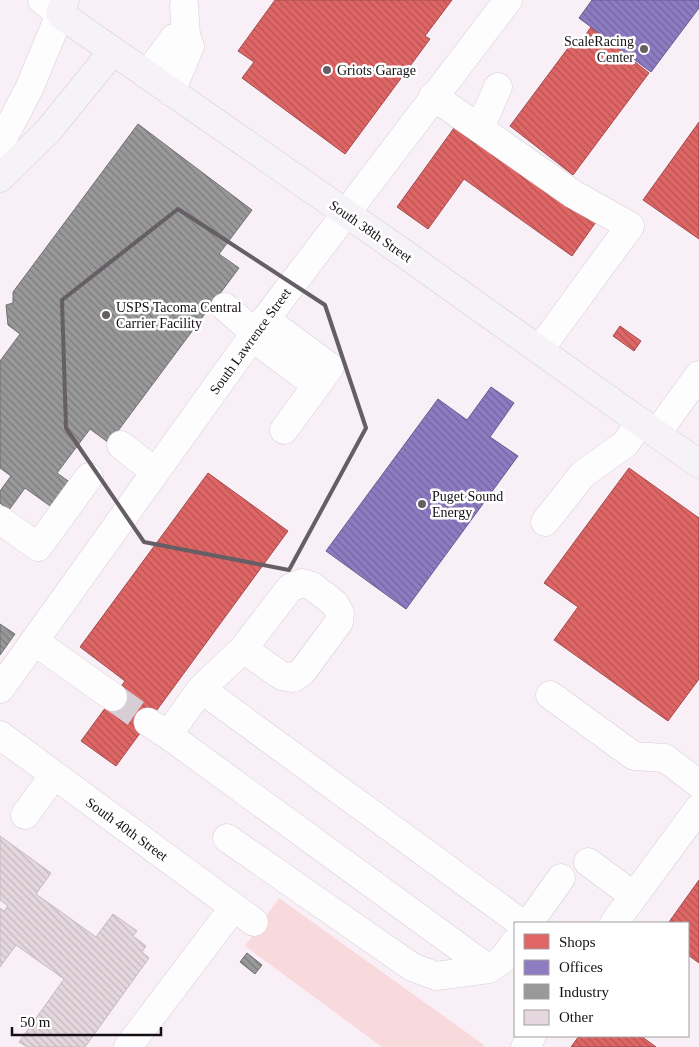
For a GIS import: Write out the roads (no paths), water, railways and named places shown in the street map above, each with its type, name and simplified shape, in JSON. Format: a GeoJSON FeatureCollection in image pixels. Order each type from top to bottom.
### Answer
{"type":"FeatureCollection","features":[{"type":"Feature","properties":{"kind":"main road","name":"South 38th Street"},"geometry":{"type":"LineString","coordinates":[[56,5],[113,51],[540,349],[699,464]]}},
{"type":"Feature","properties":{"kind":"main road"},"geometry":{"type":"LineString","coordinates":[[0,178],[48,131],[113,51]]}},
{"type":"Feature","properties":{"kind":"street","name":"South Lawrence Street"},"geometry":{"type":"LineString","coordinates":[[0,689],[257,330],[433,96],[508,0]]}},
{"type":"Feature","properties":{"kind":"street"},"geometry":{"type":"LineString","coordinates":[[171,92],[190,46],[186,35],[183,2]]}},
{"type":"Feature","properties":{"kind":"street"},"geometry":{"type":"LineString","coordinates":[[0,144],[29,89],[56,5]]}},
{"type":"Feature","properties":{"kind":"street"},"geometry":{"type":"LineString","coordinates":[[147,75],[174,38],[186,35]]}},
{"type":"Feature","properties":{"kind":"street"},"geometry":{"type":"LineString","coordinates":[[480,128],[498,87]]}},
{"type":"Feature","properties":{"kind":"street"},"geometry":{"type":"LineString","coordinates":[[433,96],[573,194],[630,226],[540,349]]}},
{"type":"Feature","properties":{"kind":"street"},"geometry":{"type":"LineString","coordinates":[[225,308],[323,376],[284,430]]}},
{"type":"Feature","properties":{"kind":"street"},"geometry":{"type":"LineString","coordinates":[[545,522],[583,474],[649,427],[699,375]]}},
{"type":"Feature","properties":{"kind":"street"},"geometry":{"type":"LineString","coordinates":[[121,445],[155,472]]}},
{"type":"Feature","properties":{"kind":"street"},"geometry":{"type":"LineString","coordinates":[[0,520],[38,547],[89,477]]}},
{"type":"Feature","properties":{"kind":"street"},"geometry":{"type":"LineString","coordinates":[[34,641],[113,697]]}},
{"type":"Feature","properties":{"kind":"street"},"geometry":{"type":"LineString","coordinates":[[243,649],[158,729],[489,969]]}},
{"type":"Feature","properties":{"kind":"street"},"geometry":{"type":"LineString","coordinates":[[201,688],[520,922]]}},
{"type":"Feature","properties":{"kind":"street"},"geometry":{"type":"LineString","coordinates":[[550,695],[634,756],[665,758],[699,784]]}},
{"type":"Feature","properties":{"kind":"street","name":"South 40th Street"},"geometry":{"type":"LineString","coordinates":[[0,735],[244,915],[128,1047]]}},
{"type":"Feature","properties":{"kind":"street"},"geometry":{"type":"LineString","coordinates":[[24,815],[54,774]]}},
{"type":"Feature","properties":{"kind":"street"},"geometry":{"type":"LineString","coordinates":[[615,922],[699,808]]}},
{"type":"Feature","properties":{"kind":"street"},"geometry":{"type":"LineString","coordinates":[[227,838],[412,967],[436,976],[489,969],[503,959],[514,943]]}},
{"type":"Feature","properties":{"kind":"street"},"geometry":{"type":"LineString","coordinates":[[588,862],[634,896]]}},
{"type":"Feature","properties":{"kind":"street"},"geometry":{"type":"LineString","coordinates":[[530,922],[561,878]]}},
{"type":"Feature","properties":{"kind":"tunnel"},"geometry":{"type":"LineString","coordinates":[[113,697],[148,722]]}},
{"type":"Feature","properties":{"kind":"place","name":"ScaleRacing Center"},"geometry":{"type":"Point","coordinates":[644,49]}},
{"type":"Feature","properties":{"kind":"place","name":"Griots Garage"},"geometry":{"type":"Point","coordinates":[327,70]}},
{"type":"Feature","properties":{"kind":"place","name":"USPS Tacoma Central Carrier Facility"},"geometry":{"type":"Point","coordinates":[106,315]}},
{"type":"Feature","properties":{"kind":"place","name":"Puget Sound Energy"},"geometry":{"type":"Point","coordinates":[422,504]}}]}
